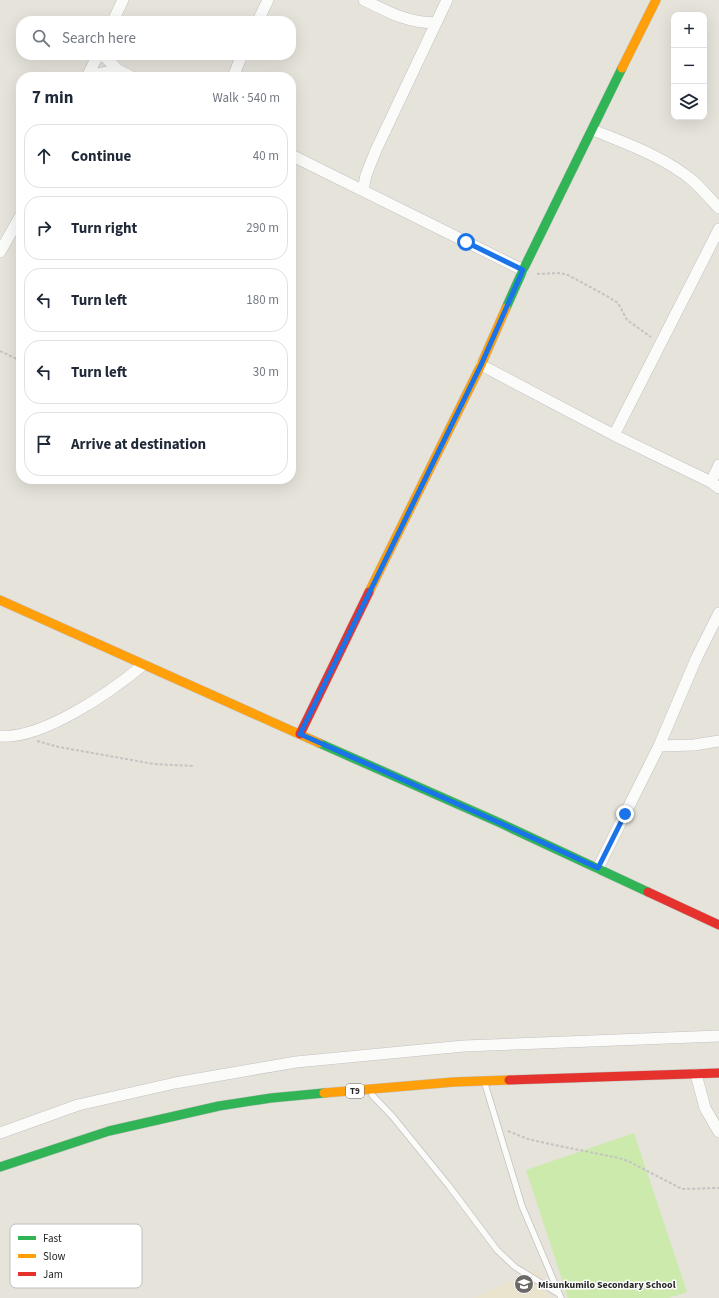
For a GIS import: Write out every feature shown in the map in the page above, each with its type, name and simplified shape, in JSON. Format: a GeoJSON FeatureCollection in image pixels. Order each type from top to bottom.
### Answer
{"type":"FeatureCollection","features":[{"type":"Feature","properties":{"kind":"main road"},"geometry":{"type":"LineString","coordinates":[[300,734],[481,365],[522,273],[656,0]]}},
{"type":"Feature","properties":{"kind":"main road"},"geometry":{"type":"LineString","coordinates":[[0,600],[498,822],[719,925]]}},
{"type":"Feature","properties":{"kind":"main road","name":"T9"},"geometry":{"type":"LineString","coordinates":[[0,1167],[109,1131],[219,1106],[271,1098],[454,1082],[719,1073]]}},
{"type":"Feature","properties":{"kind":"street"},"geometry":{"type":"LineString","coordinates":[[115,16],[123,0]]}},
{"type":"Feature","properties":{"kind":"street"},"geometry":{"type":"LineString","coordinates":[[260,16],[268,0]]}},
{"type":"Feature","properties":{"kind":"street"},"geometry":{"type":"LineString","coordinates":[[364,0],[402,18],[421,23],[436,23]]}},
{"type":"Feature","properties":{"kind":"street"},"geometry":{"type":"LineString","coordinates":[[363,190],[366,175],[376,150],[447,0]]}},
{"type":"Feature","properties":{"kind":"street"},"geometry":{"type":"LineString","coordinates":[[90,72],[96,60]]}},
{"type":"Feature","properties":{"kind":"street"},"geometry":{"type":"LineString","coordinates":[[109,60],[122,72]]}},
{"type":"Feature","properties":{"kind":"street"},"geometry":{"type":"LineString","coordinates":[[235,72],[240,60]]}},
{"type":"Feature","properties":{"kind":"street"},"geometry":{"type":"LineString","coordinates":[[109,72],[118,70]]}},
{"type":"Feature","properties":{"kind":"street"},"geometry":{"type":"LineString","coordinates":[[593,130],[638,149],[677,169],[692,180],[719,208]]}},
{"type":"Feature","properties":{"kind":"street"},"geometry":{"type":"LineString","coordinates":[[296,157],[363,190],[522,273]]}},
{"type":"Feature","properties":{"kind":"street"},"geometry":{"type":"LineString","coordinates":[[0,252],[16,224]]}},
{"type":"Feature","properties":{"kind":"street"},"geometry":{"type":"LineString","coordinates":[[614,435],[719,229]]}},
{"type":"Feature","properties":{"kind":"street"},"geometry":{"type":"LineString","coordinates":[[481,365],[614,435],[715,485],[719,465]]}},
{"type":"Feature","properties":{"kind":"street"},"geometry":{"type":"LineString","coordinates":[[598,868],[659,746],[696,659],[719,613]]}},
{"type":"Feature","properties":{"kind":"street"},"geometry":{"type":"LineString","coordinates":[[0,736],[8,737],[47,726],[95,701],[143,665]]}},
{"type":"Feature","properties":{"kind":"street"},"geometry":{"type":"LineString","coordinates":[[659,746],[694,745],[719,741]]}},
{"type":"Feature","properties":{"kind":"street"},"geometry":{"type":"LineString","coordinates":[[0,1133],[78,1105],[175,1082],[296,1062],[464,1046],[719,1036]]}},
{"type":"Feature","properties":{"kind":"street"},"geometry":{"type":"LineString","coordinates":[[696,1074],[705,1108],[719,1132]]}},
{"type":"Feature","properties":{"kind":"lane"},"geometry":{"type":"LineString","coordinates":[[484,1082],[522,1206],[560,1296]]}},
{"type":"Feature","properties":{"kind":"lane"},"geometry":{"type":"LineString","coordinates":[[367,1090],[393,1117],[449,1186],[497,1250],[515,1267],[560,1296]]}},
{"type":"Feature","properties":{"kind":"path"},"geometry":{"type":"LineString","coordinates":[[522,273],[560,273],[568,275],[618,303],[627,320],[660,344]]}},
{"type":"Feature","properties":{"kind":"path"},"geometry":{"type":"LineString","coordinates":[[0,351],[16,359]]}},
{"type":"Feature","properties":{"kind":"path"},"geometry":{"type":"LineString","coordinates":[[21,734],[42,743],[101,755],[154,764],[193,766]]}},
{"type":"Feature","properties":{"kind":"path"},"geometry":{"type":"LineString","coordinates":[[496,1125],[528,1139],[628,1161],[682,1189],[719,1188]]}},
{"type":"Feature","properties":{"kind":"shaded area","name":"Misunkumilo Secondary School"},"geometry":{"type":"Polygon","coordinates":[[[538,1270],[549,1298],[473,1298],[538,1270]]]}},
{"type":"Feature","properties":{"kind":"green space"},"geometry":{"type":"Polygon","coordinates":[[[634,1133],[687,1292],[669,1298],[568,1298],[526,1170],[634,1133]]]}},
{"type":"Feature","properties":{"kind":"traffic: fast"},"geometry":{"type":"LineString","coordinates":[[506,308],[523,270],[622,68]]}},
{"type":"Feature","properties":{"kind":"traffic: fast"},"geometry":{"type":"LineString","coordinates":[[319,743],[498,822],[648,892]]}},
{"type":"Feature","properties":{"kind":"traffic: fast"},"geometry":{"type":"LineString","coordinates":[[0,1167],[109,1131],[219,1106],[271,1098],[324,1093]]}},
{"type":"Feature","properties":{"kind":"traffic: slow"},"geometry":{"type":"LineString","coordinates":[[622,68],[656,0]]}},
{"type":"Feature","properties":{"kind":"traffic: slow"},"geometry":{"type":"LineString","coordinates":[[369,592],[481,365],[506,308]]}},
{"type":"Feature","properties":{"kind":"traffic: slow"},"geometry":{"type":"LineString","coordinates":[[0,600],[319,743]]}},
{"type":"Feature","properties":{"kind":"traffic: slow"},"geometry":{"type":"LineString","coordinates":[[324,1093],[454,1082],[509,1080]]}},
{"type":"Feature","properties":{"kind":"traffic: jam"},"geometry":{"type":"LineString","coordinates":[[300,734],[369,592]]}},
{"type":"Feature","properties":{"kind":"traffic: jam"},"geometry":{"type":"LineString","coordinates":[[648,892],[719,925]]}},
{"type":"Feature","properties":{"kind":"traffic: jam"},"geometry":{"type":"LineString","coordinates":[[509,1080],[719,1073]]}},
{"type":"Feature","properties":{"kind":"place","name":"Misunkumilo Secondary School"},"geometry":{"type":"Point","coordinates":[524,1284]}},
{"type":"Feature","properties":{"kind":"route"},"geometry":{"type":"LineString","coordinates":[[466,242],[523,270],[481,365],[300,734],[598,868],[625,814]]}}]}
